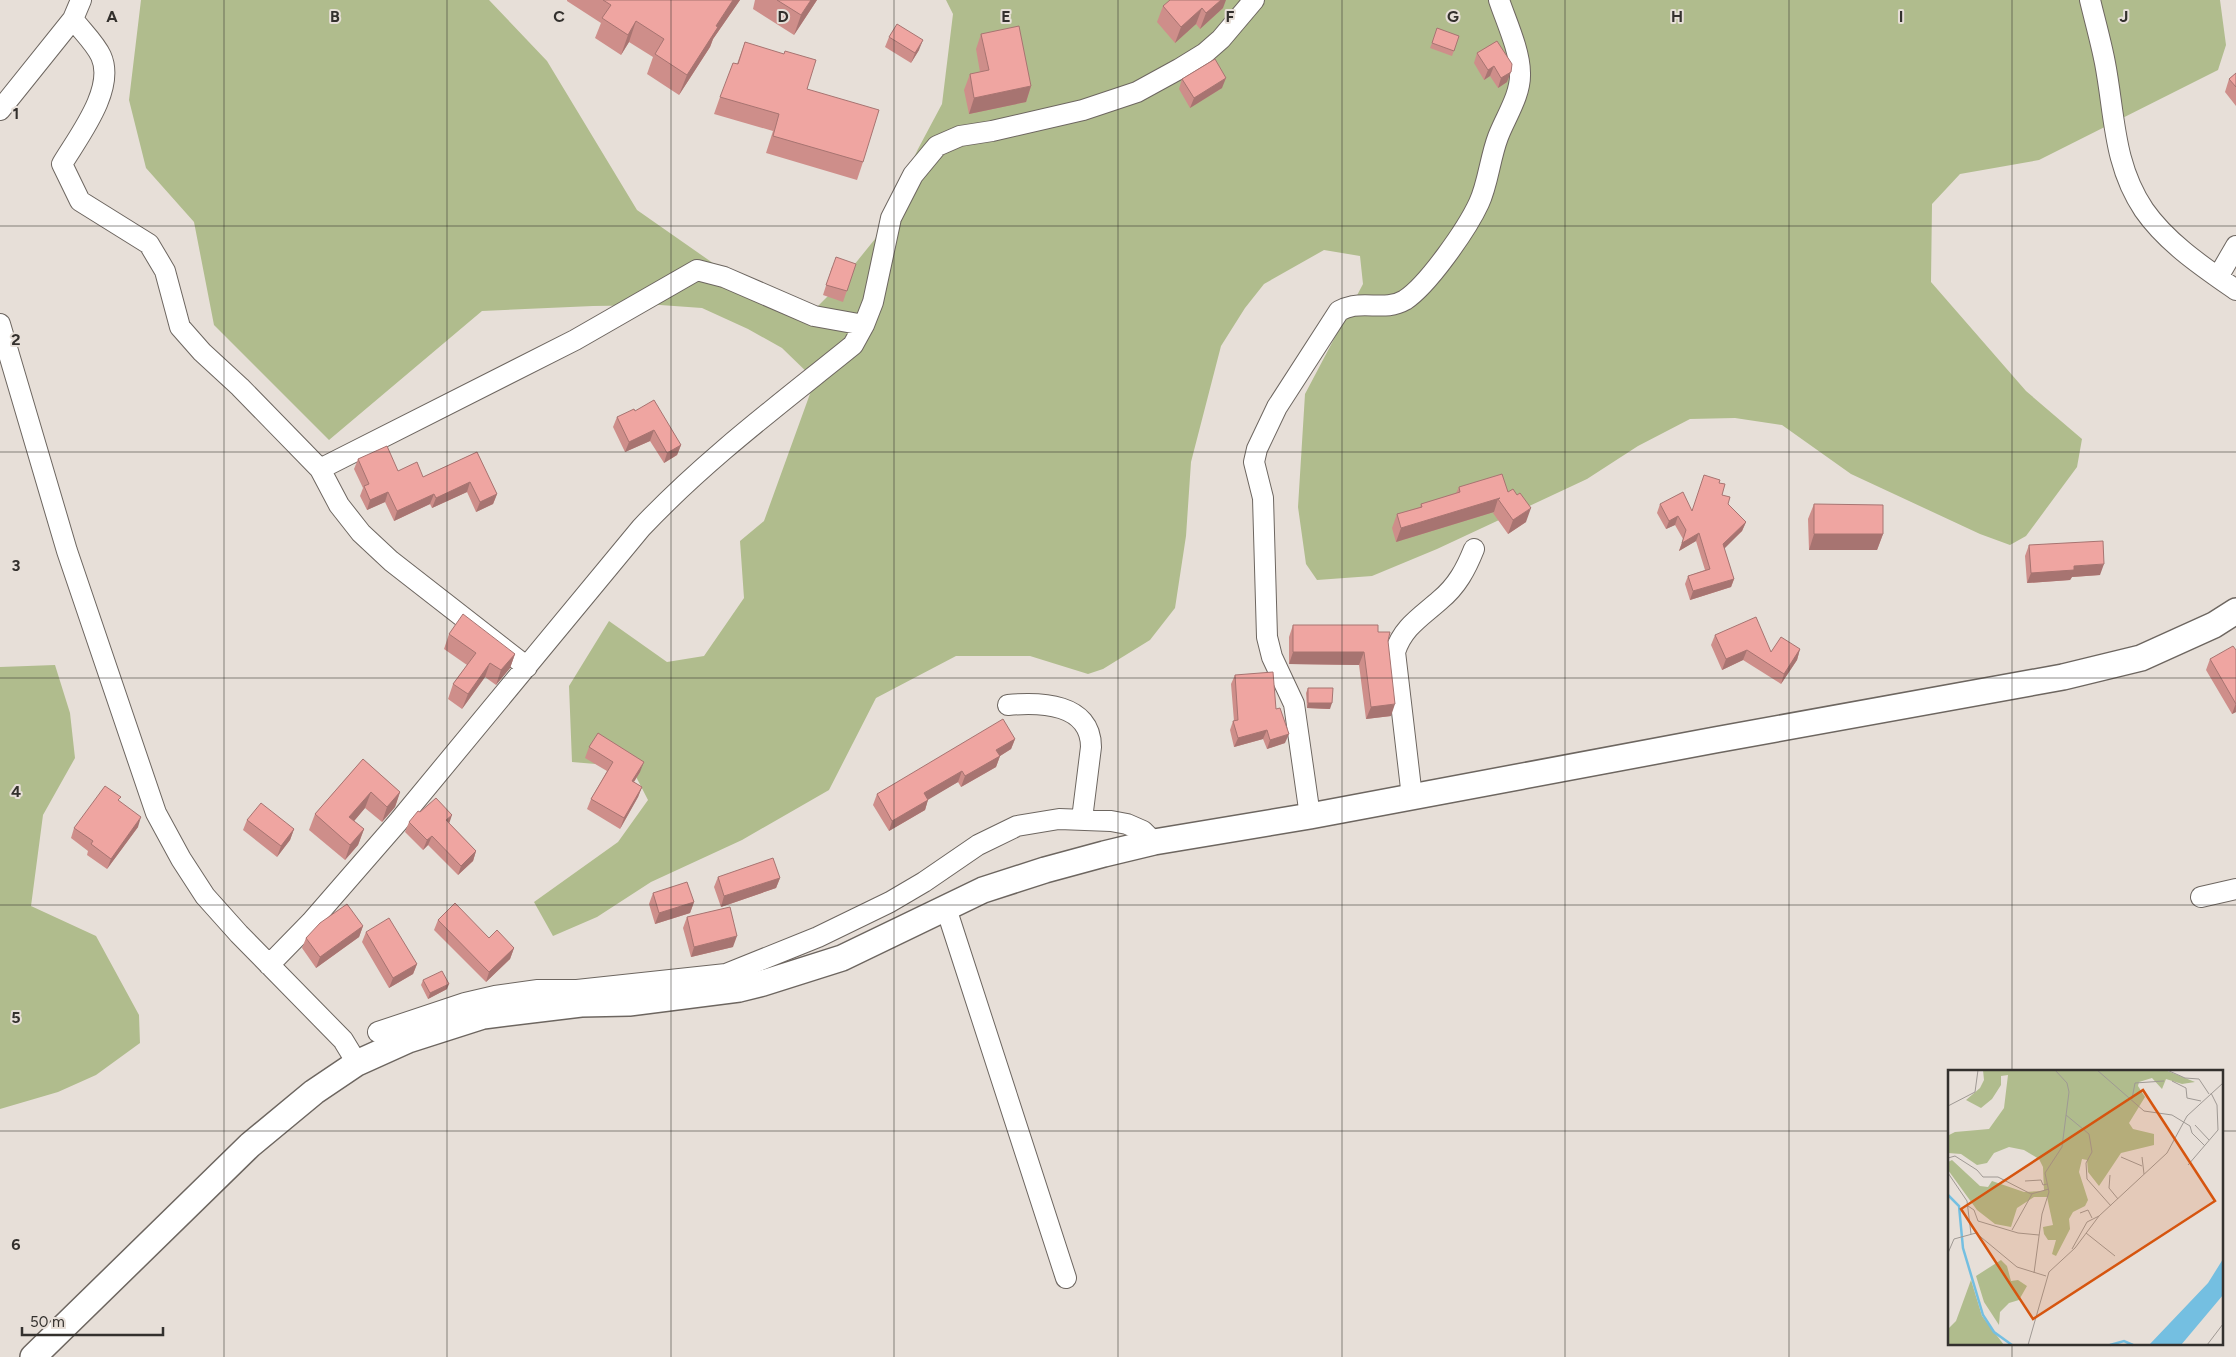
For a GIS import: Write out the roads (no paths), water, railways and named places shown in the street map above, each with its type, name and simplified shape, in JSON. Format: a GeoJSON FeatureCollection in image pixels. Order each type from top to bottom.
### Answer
{"type":"FeatureCollection","features":[{"type":"Feature","properties":{"kind":"street"},"geometry":{"type":"LineString","coordinates":[[0,110],[73,19],[81,0]]}},
{"type":"Feature","properties":{"kind":"street"},"geometry":{"type":"LineString","coordinates":[[269,965],[311,922],[398,822],[641,528],[667,500],[702,468],[853,345],[864,326],[880,279],[892,218],[913,175],[925,158],[937,146],[960,136],[992,132],[1083,110],[1137,92],[1204,53],[1221,39],[1254,0]]}},
{"type":"Feature","properties":{"kind":"street"},"geometry":{"type":"LineString","coordinates":[[1310,816],[1294,704],[1272,657],[1267,636],[1263,498],[1254,462],[1257,449],[1276,407],[1338,310],[1354,306],[1379,307],[1405,300],[1416,291],[1449,251],[1479,203],[1496,142],[1516,96],[1520,73],[1516,50],[1499,0]]}},
{"type":"Feature","properties":{"kind":"street"},"geometry":{"type":"LineString","coordinates":[[2090,0],[2105,64],[2116,146],[2128,179],[2144,210],[2162,231],[2186,254],[2236,290]]}},
{"type":"Feature","properties":{"kind":"street"},"geometry":{"type":"LineString","coordinates":[[73,19],[102,57],[104,79],[99,103],[62,164],[80,201],[149,244],[165,271],[180,327],[202,352],[240,387],[320,468],[339,505],[361,532],[391,560],[527,667]]}},
{"type":"Feature","properties":{"kind":"street"},"geometry":{"type":"LineString","coordinates":[[2218,277],[2236,246]]}},
{"type":"Feature","properties":{"kind":"street"},"geometry":{"type":"LineString","coordinates":[[320,468],[575,340],[697,270],[724,277],[814,316],[864,326]]}},
{"type":"Feature","properties":{"kind":"street"},"geometry":{"type":"LineString","coordinates":[[0,324],[67,551],[156,813],[181,859],[205,896],[269,965],[343,1040],[357,1063]]}},
{"type":"Feature","properties":{"kind":"street"},"geometry":{"type":"LineString","coordinates":[[1412,797],[1395,652],[1400,638],[1407,629],[1422,613],[1440,600],[1462,576],[1474,549]]}},
{"type":"Feature","properties":{"kind":"street"},"geometry":{"type":"LineString","coordinates":[[32,1357],[250,1145],[314,1092],[357,1063],[408,1040],[483,1016],[581,1004],[629,1003],[731,990],[763,983],[842,958],[983,890],[1044,870],[1154,842],[1310,816],[2078,674],[2141,658],[2214,625],[2236,611]]}},
{"type":"Feature","properties":{"kind":"street"},"geometry":{"type":"LineString","coordinates":[[1008,705],[1037,703],[1057,707],[1074,714],[1088,729],[1091,737],[1091,747],[1082,819]]}},
{"type":"Feature","properties":{"kind":"street"},"geometry":{"type":"LineString","coordinates":[[378,1032],[465,1003],[495,996],[538,990],[577,990],[726,974],[818,937],[890,902],[924,882],[978,845],[1017,826],[1051,820],[1082,819],[1128,824],[1143,831],[1154,842]]}},
{"type":"Feature","properties":{"kind":"street"},"geometry":{"type":"LineString","coordinates":[[2200,897],[2236,889]]}},
{"type":"Feature","properties":{"kind":"street"},"geometry":{"type":"LineString","coordinates":[[946,908],[1066,1278]]}}]}
